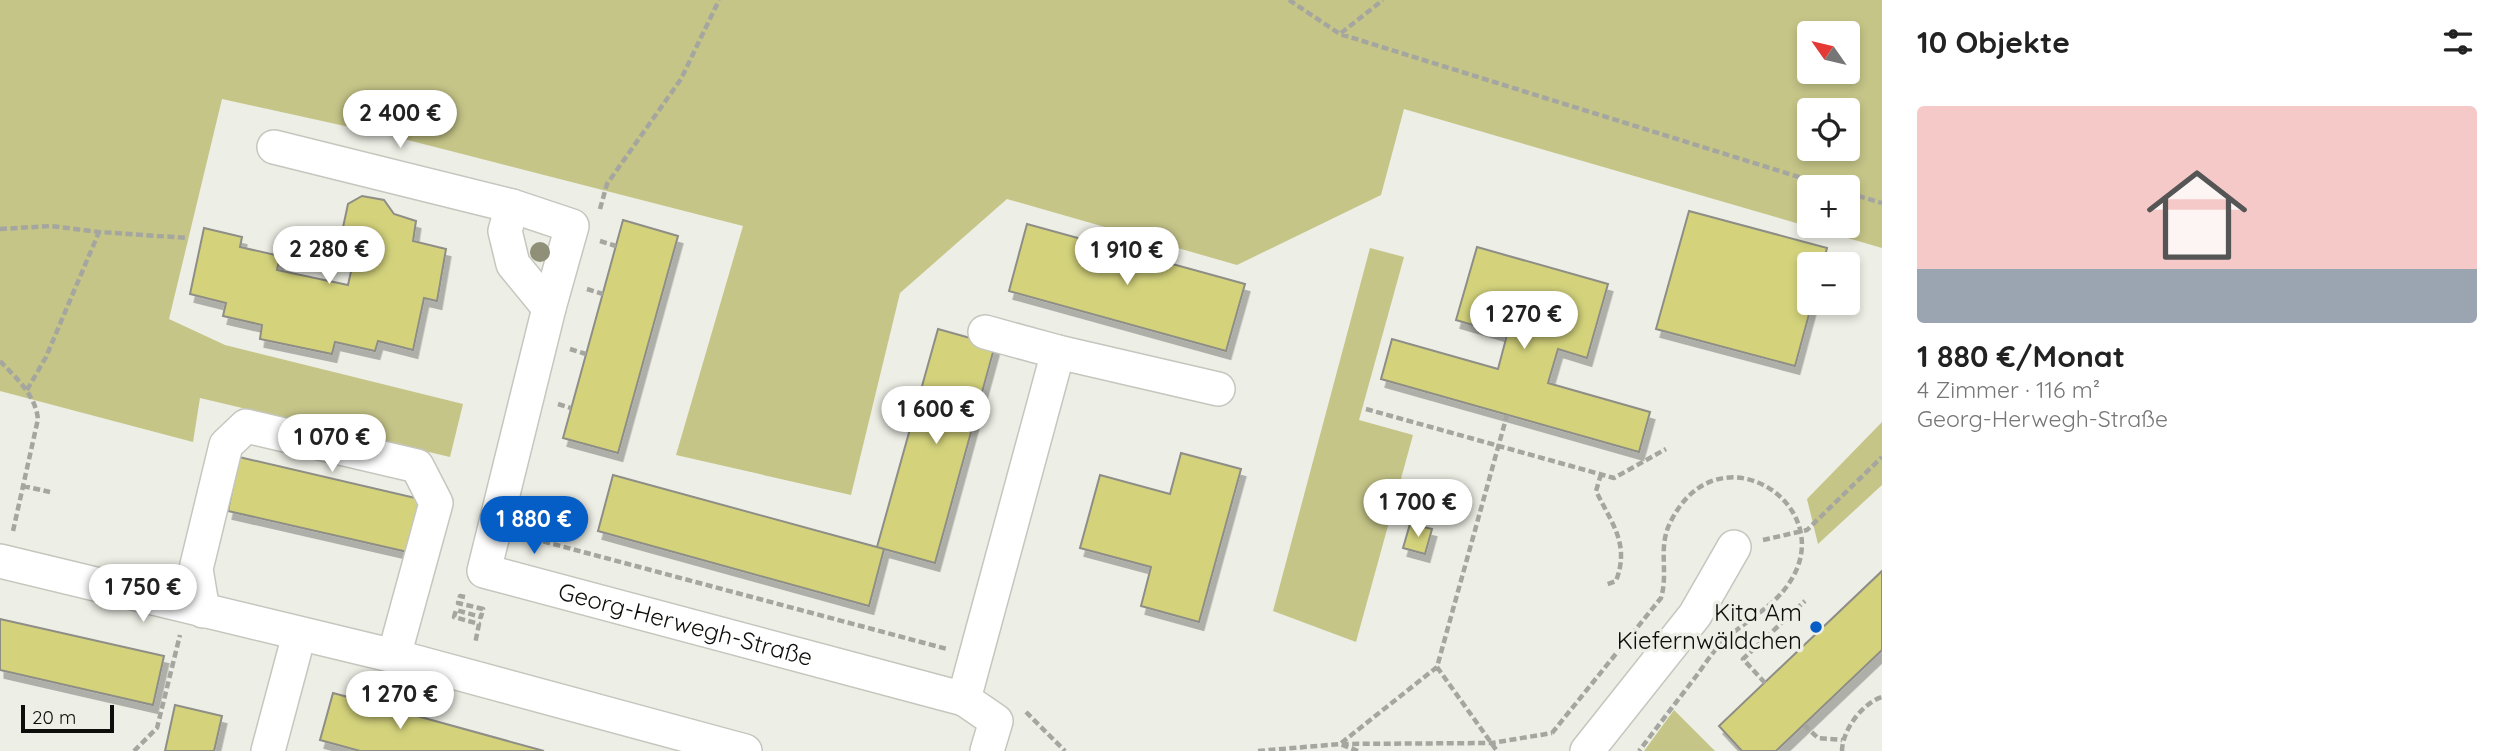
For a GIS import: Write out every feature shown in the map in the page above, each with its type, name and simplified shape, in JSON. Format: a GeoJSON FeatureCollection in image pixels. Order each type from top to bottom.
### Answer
{"type":"FeatureCollection","features":[{"type":"Feature","properties":{"kind":"street","name":"Georg-Herwegh-Straße"},"geometry":{"type":"LineString","coordinates":[[274,147],[512,206],[572,226],[484,571],[964,699]]}},
{"type":"Feature","properties":{"kind":"street"},"geometry":{"type":"LineString","coordinates":[[512,206],[505,231],[513,264],[549,308]]}},
{"type":"Feature","properties":{"kind":"street"},"geometry":{"type":"LineString","coordinates":[[985,332],[1218,389]]}},
{"type":"Feature","properties":{"kind":"street"},"geometry":{"type":"LineString","coordinates":[[987,751],[996,721],[964,699],[1058,352]]}},
{"type":"Feature","properties":{"kind":"street"},"geometry":{"type":"LineString","coordinates":[[195,609],[197,569],[226,445],[246,426],[416,466],[436,503],[394,656]]}},
{"type":"Feature","properties":{"kind":"street"},"geometry":{"type":"LineString","coordinates":[[1574,745],[1695,615],[1734,547]]}},
{"type":"Feature","properties":{"kind":"street"},"geometry":{"type":"LineString","coordinates":[[3,562],[394,656],[746,751]]}},
{"type":"Feature","properties":{"kind":"street"},"geometry":{"type":"LineString","coordinates":[[268,751],[299,635]]}},
{"type":"Feature","properties":{"kind":"path"},"geometry":{"type":"LineString","coordinates":[[604,195],[607,184],[681,79],[719,0]]}},
{"type":"Feature","properties":{"kind":"path"},"geometry":{"type":"LineString","coordinates":[[1289,0],[1340,34],[1797,176]]}},
{"type":"Feature","properties":{"kind":"path"},"geometry":{"type":"LineString","coordinates":[[1340,34],[1383,0]]}},
{"type":"Feature","properties":{"kind":"path"},"geometry":{"type":"LineString","coordinates":[[1860,196],[1882,203]]}},
{"type":"Feature","properties":{"kind":"path"},"geometry":{"type":"LineString","coordinates":[[0,229],[51,226],[188,238]]}},
{"type":"Feature","properties":{"kind":"path"},"geometry":{"type":"LineString","coordinates":[[27,390],[46,357],[99,232]]}},
{"type":"Feature","properties":{"kind":"path"},"geometry":{"type":"LineString","coordinates":[[592,239],[616,246]]}},
{"type":"Feature","properties":{"kind":"path"},"geometry":{"type":"LineString","coordinates":[[579,287],[603,294]]}},
{"type":"Feature","properties":{"kind":"path"},"geometry":{"type":"LineString","coordinates":[[0,360],[27,390],[37,409],[23,486],[3,562]]}},
{"type":"Feature","properties":{"kind":"path"},"geometry":{"type":"LineString","coordinates":[[1366,409],[1615,478],[1666,449]]}},
{"type":"Feature","properties":{"kind":"path"},"geometry":{"type":"LineString","coordinates":[[1340,744],[1437,667],[1507,415]]}},
{"type":"Feature","properties":{"kind":"path"},"geometry":{"type":"LineString","coordinates":[[1734,547],[1807,530],[1882,457]]}},
{"type":"Feature","properties":{"kind":"path"},"geometry":{"type":"LineString","coordinates":[[1601,474],[1596,491],[1622,545],[1623,564],[1616,582],[1605,585]]}},
{"type":"Feature","properties":{"kind":"path"},"geometry":{"type":"LineString","coordinates":[[23,486],[50,492]]}},
{"type":"Feature","properties":{"kind":"path"},"geometry":{"type":"LineString","coordinates":[[495,529],[975,656]]}},
{"type":"Feature","properties":{"kind":"path"},"geometry":{"type":"LineString","coordinates":[[1765,682],[1743,659],[1805,601]]}},
{"type":"Feature","properties":{"kind":"path"},"geometry":{"type":"LineString","coordinates":[[134,751],[157,729],[195,609]]}},
{"type":"Feature","properties":{"kind":"path"},"geometry":{"type":"LineString","coordinates":[[1437,667],[1497,751]]}},
{"type":"Feature","properties":{"kind":"path"},"geometry":{"type":"LineString","coordinates":[[1842,751],[1842,740],[1864,708],[1882,697]]}},
{"type":"Feature","properties":{"kind":"path"},"geometry":{"type":"LineString","coordinates":[[1019,704],[1065,751]]}},
{"type":"Feature","properties":{"kind":"path"},"geometry":{"type":"LineString","coordinates":[[1804,725],[1818,738],[1842,740]]}},
{"type":"Feature","properties":{"kind":"path"},"geometry":{"type":"LineString","coordinates":[[1258,751],[1340,744],[1492,743],[1552,733],[1574,745]]}},
{"type":"Feature","properties":{"kind":"path"},"geometry":{"type":"LineString","coordinates":[[1340,744],[1358,751]]}},
{"type":"Feature","properties":{"kind":"green space"},"geometry":{"type":"Polygon","coordinates":[[[0,0],[1882,0],[1882,248],[1848,238],[1860,238],[1860,175],[1797,175],[1797,223],[1404,109],[1381,195],[1237,265],[1007,199],[900,293],[851,495],[676,455],[743,226],[404,139],[222,99],[169,319],[225,345],[463,404],[450,457],[200,398],[193,442],[0,391],[0,0]]]}},
{"type":"Feature","properties":{"kind":"green space"},"geometry":{"type":"Polygon","coordinates":[[[1370,248],[1404,257],[1359,420],[1413,435],[1356,642],[1273,611],[1370,248]]]}},
{"type":"Feature","properties":{"kind":"green space"},"geometry":{"type":"Polygon","coordinates":[[[1882,422],[1882,485],[1818,544],[1807,499],[1882,422]]]}},
{"type":"Feature","properties":{"kind":"green space"},"geometry":{"type":"Polygon","coordinates":[[[1674,710],[1715,751],[1644,751],[1674,710]]]}},
{"type":"Feature","properties":{"kind":"building"},"geometry":{"type":"Polygon","coordinates":[[[362,196],[384,200],[394,214],[416,221],[413,241],[446,249],[437,301],[424,298],[413,350],[378,341],[375,351],[335,342],[332,354],[260,339],[262,325],[223,316],[226,303],[190,294],[204,228],[242,237],[240,247],[280,256],[277,270],[348,285],[359,236],[342,232],[348,204],[362,196]]]}},
{"type":"Feature","properties":{"kind":"building"},"geometry":{"type":"Polygon","coordinates":[[[1689,211],[1827,248],[1826,252],[1797,252],[1797,315],[1809,315],[1795,366],[1656,329],[1689,211]]]}},
{"type":"Feature","properties":{"kind":"building"},"geometry":{"type":"Polygon","coordinates":[[[623,220],[678,236],[618,453],[563,438],[623,220]]]}},
{"type":"Feature","properties":{"kind":"building"},"geometry":{"type":"Polygon","coordinates":[[[1027,224],[1245,284],[1226,351],[1009,291],[1027,224]]]}},
{"type":"Feature","properties":{"kind":"building"},"geometry":{"type":"Polygon","coordinates":[[[1477,247],[1608,284],[1587,358],[1558,349],[1548,383],[1650,412],[1639,452],[1381,379],[1392,339],[1498,369],[1507,335],[1456,320],[1477,247]]]}},
{"type":"Feature","properties":{"kind":"building"},"geometry":{"type":"Polygon","coordinates":[[[938,329],[995,345],[935,563],[877,547],[938,329]]]}},
{"type":"Feature","properties":{"kind":"building"},"geometry":{"type":"Polygon","coordinates":[[[1181,453],[1241,469],[1199,622],[1141,606],[1151,567],[1080,548],[1100,475],[1170,494],[1181,453]]]}},
{"type":"Feature","properties":{"kind":"building"},"geometry":{"type":"Polygon","coordinates":[[[239,457],[424,500],[412,553],[228,511],[239,457]]]}},
{"type":"Feature","properties":{"kind":"building"},"geometry":{"type":"Polygon","coordinates":[[[613,475],[884,549],[869,606],[598,531],[613,475]]]}},
{"type":"Feature","properties":{"kind":"building"},"geometry":{"type":"Polygon","coordinates":[[[1410,524],[1432,529],[1425,554],[1403,548],[1410,524]]]}},
{"type":"Feature","properties":{"kind":"building"},"geometry":{"type":"Polygon","coordinates":[[[1882,571],[1882,650],[1776,751],[1742,751],[1719,726],[1882,571]]]}},
{"type":"Feature","properties":{"kind":"building"},"geometry":{"type":"Polygon","coordinates":[[[0,619],[164,656],[153,705],[0,670],[0,619]]]}},
{"type":"Feature","properties":{"kind":"building"},"geometry":{"type":"Polygon","coordinates":[[[333,693],[544,751],[360,751],[320,740],[333,693]]]}},
{"type":"Feature","properties":{"kind":"building"},"geometry":{"type":"Polygon","coordinates":[[[175,705],[222,716],[214,751],[165,751],[175,705]]]}},
{"type":"Feature","properties":{"kind":"place","name":"Kita Am Kiefernwäldchen"},"geometry":{"type":"Point","coordinates":[1816,627]}}]}
